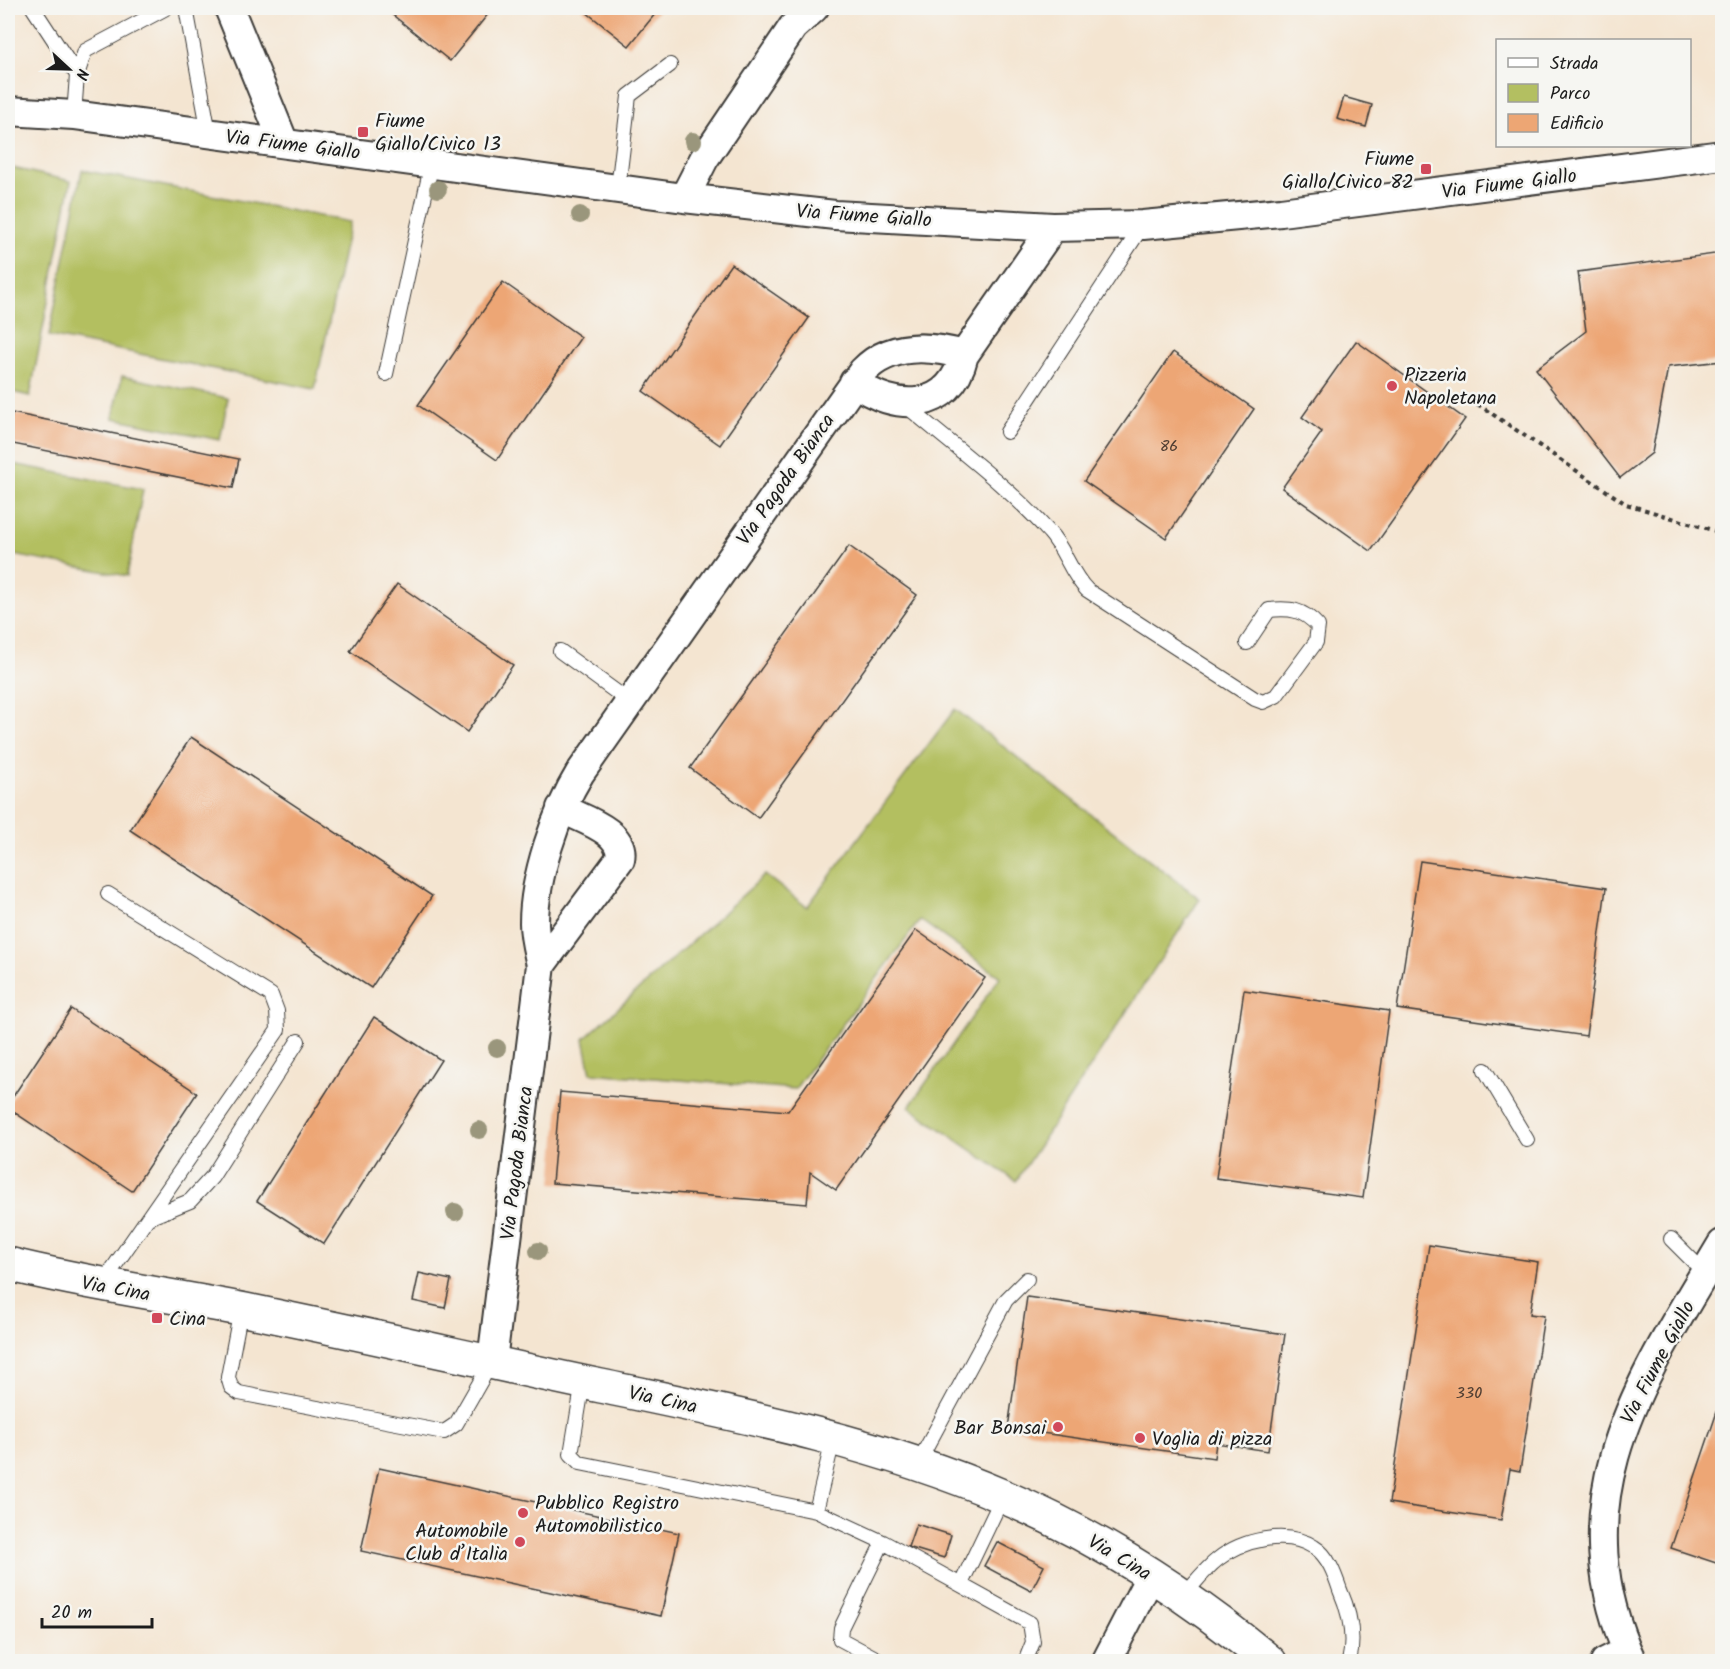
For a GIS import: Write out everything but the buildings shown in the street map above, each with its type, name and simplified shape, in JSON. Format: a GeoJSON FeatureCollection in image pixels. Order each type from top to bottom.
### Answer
{"type":"FeatureCollection","features":[{"type":"Feature","properties":{"kind":"street"},"geometry":{"type":"LineString","coordinates":[[229,8],[284,143]]}},
{"type":"Feature","properties":{"kind":"street"},"geometry":{"type":"LineString","coordinates":[[684,198],[704,159],[793,27],[814,8]]}},
{"type":"Feature","properties":{"kind":"street","name":"Via Fiume Giallo"},"geometry":{"type":"LineString","coordinates":[[8,111],[74,115],[684,198],[836,215],[1053,227],[1143,225],[1377,200],[1722,155]]}},
{"type":"Feature","properties":{"kind":"street"},"geometry":{"type":"LineString","coordinates":[[854,382],[875,395],[902,402],[919,403],[932,399],[946,389],[956,377],[964,355],[1053,227]]}},
{"type":"Feature","properties":{"kind":"street","name":"Via Pagoda Bianca"},"geometry":{"type":"LineString","coordinates":[[492,1362],[540,965],[534,932],[535,911],[549,843],[561,808],[580,773],[854,382],[872,362],[890,351],[913,348],[964,355]]}},
{"type":"Feature","properties":{"kind":"street"},"geometry":{"type":"LineString","coordinates":[[540,965],[620,859],[622,852],[620,842],[613,835],[561,808]]}},
{"type":"Feature","properties":{"kind":"street","name":"Via Fiume Giallo"},"geometry":{"type":"LineString","coordinates":[[1621,1658],[1605,1564],[1604,1513],[1611,1462],[1625,1419],[1643,1380],[1722,1244]]}},
{"type":"Feature","properties":{"kind":"street","name":"Via Cina"},"geometry":{"type":"LineString","coordinates":[[8,1264],[101,1286],[241,1309],[726,1412],[917,1465],[1004,1496],[1103,1545],[1183,1596],[1270,1662]]}},
{"type":"Feature","properties":{"kind":"street"},"geometry":{"type":"LineString","coordinates":[[1107,1662],[1151,1575]]}},
{"type":"Feature","properties":{"kind":"lane"},"geometry":{"type":"LineString","coordinates":[[33,8],[77,75]]}},
{"type":"Feature","properties":{"kind":"lane"},"geometry":{"type":"LineString","coordinates":[[74,115],[77,75],[85,51],[166,8]]}},
{"type":"Feature","properties":{"kind":"lane"},"geometry":{"type":"LineString","coordinates":[[186,8],[209,133]]}},
{"type":"Feature","properties":{"kind":"lane"},"geometry":{"type":"LineString","coordinates":[[618,188],[629,96],[670,65]]}},
{"type":"Feature","properties":{"kind":"lane"},"geometry":{"type":"LineString","coordinates":[[386,374],[432,162]]}},
{"type":"Feature","properties":{"kind":"lane"},"geometry":{"type":"LineString","coordinates":[[1008,432],[1143,225]]}},
{"type":"Feature","properties":{"kind":"lane"},"geometry":{"type":"LineString","coordinates":[[902,402],[1027,509],[1052,534],[1077,580],[1087,590],[1112,604],[1255,699],[1263,702],[1276,696],[1316,642],[1318,626],[1310,616],[1295,609],[1269,610],[1247,643]]}},
{"type":"Feature","properties":{"kind":"lane"},"geometry":{"type":"LineString","coordinates":[[560,651],[630,702]]}},
{"type":"Feature","properties":{"kind":"lane"},"geometry":{"type":"LineString","coordinates":[[101,1286],[278,1030],[277,1011],[271,995],[108,894]]}},
{"type":"Feature","properties":{"kind":"lane"},"geometry":{"type":"LineString","coordinates":[[148,1218],[190,1201],[212,1177],[298,1041]]}},
{"type":"Feature","properties":{"kind":"lane"},"geometry":{"type":"LineString","coordinates":[[1485,1070],[1527,1140]]}},
{"type":"Feature","properties":{"kind":"lane"},"geometry":{"type":"LineString","coordinates":[[1671,1239],[1705,1273]]}},
{"type":"Feature","properties":{"kind":"lane"},"geometry":{"type":"LineString","coordinates":[[917,1465],[1006,1300],[1027,1279]]}},
{"type":"Feature","properties":{"kind":"lane"},"geometry":{"type":"LineString","coordinates":[[241,1309],[228,1377],[231,1387],[238,1393],[444,1432],[456,1424],[492,1362]]}},
{"type":"Feature","properties":{"kind":"lane"},"geometry":{"type":"LineString","coordinates":[[583,1382],[571,1454],[580,1464],[816,1510],[883,1542],[1030,1623],[1033,1642],[1025,1662]]}},
{"type":"Feature","properties":{"kind":"lane"},"geometry":{"type":"LineString","coordinates":[[816,1510],[832,1440]]}},
{"type":"Feature","properties":{"kind":"lane"},"geometry":{"type":"LineString","coordinates":[[961,1584],[1004,1496]]}},
{"type":"Feature","properties":{"kind":"lane"},"geometry":{"type":"LineString","coordinates":[[1183,1596],[1219,1558],[1249,1542],[1274,1538],[1314,1546],[1326,1558],[1344,1599],[1353,1644],[1349,1662]]}},
{"type":"Feature","properties":{"kind":"lane"},"geometry":{"type":"LineString","coordinates":[[883,1542],[841,1628],[840,1639],[883,1662]]}},
{"type":"Feature","properties":{"kind":"path"},"geometry":{"type":"LineString","coordinates":[[1470,399],[1626,504],[1722,532]]}},
{"type":"Feature","properties":{"kind":"green space"},"geometry":{"type":"Polygon","coordinates":[[[8,167],[71,181],[30,396],[8,391],[8,167]]]}},
{"type":"Feature","properties":{"kind":"green space"},"geometry":{"type":"Polygon","coordinates":[[[82,170],[350,222],[315,389],[49,336],[82,170]]]}},
{"type":"Feature","properties":{"kind":"green space"},"geometry":{"type":"Polygon","coordinates":[[[122,376],[228,398],[220,440],[113,418],[122,376]]]}},
{"type":"Feature","properties":{"kind":"green space"},"geometry":{"type":"Polygon","coordinates":[[[8,463],[143,489],[127,576],[8,554],[8,463]]]}},
{"type":"Feature","properties":{"kind":"green space"},"geometry":{"type":"Polygon","coordinates":[[[955,709],[1200,899],[1016,1181],[909,1107],[1000,977],[920,920],[795,1089],[591,1073],[584,1039],[765,875],[807,907],[955,709]]]}},
{"type":"Feature","properties":{"kind":"place","name":"Fiume Giallo/Civico 13"},"geometry":{"type":"Point","coordinates":[363,132]}},
{"type":"Feature","properties":{"kind":"place","name":"Fiume Giallo/Civico 82"},"geometry":{"type":"Point","coordinates":[1426,169]}},
{"type":"Feature","properties":{"kind":"place","name":"Pizzeria Napoletana"},"geometry":{"type":"Point","coordinates":[1392,386]}},
{"type":"Feature","properties":{"kind":"place","name":"Cina"},"geometry":{"type":"Point","coordinates":[157,1318]}},
{"type":"Feature","properties":{"kind":"place","name":"Bar Bonsai"},"geometry":{"type":"Point","coordinates":[1058,1427]}},
{"type":"Feature","properties":{"kind":"place","name":"Voglia di pizza"},"geometry":{"type":"Point","coordinates":[1140,1438]}},
{"type":"Feature","properties":{"kind":"place","name":"Pubblico Registro Automobilistico"},"geometry":{"type":"Point","coordinates":[523,1513]}},
{"type":"Feature","properties":{"kind":"place","name":"Automobile Club d’Italia"},"geometry":{"type":"Point","coordinates":[520,1542]}}]}
